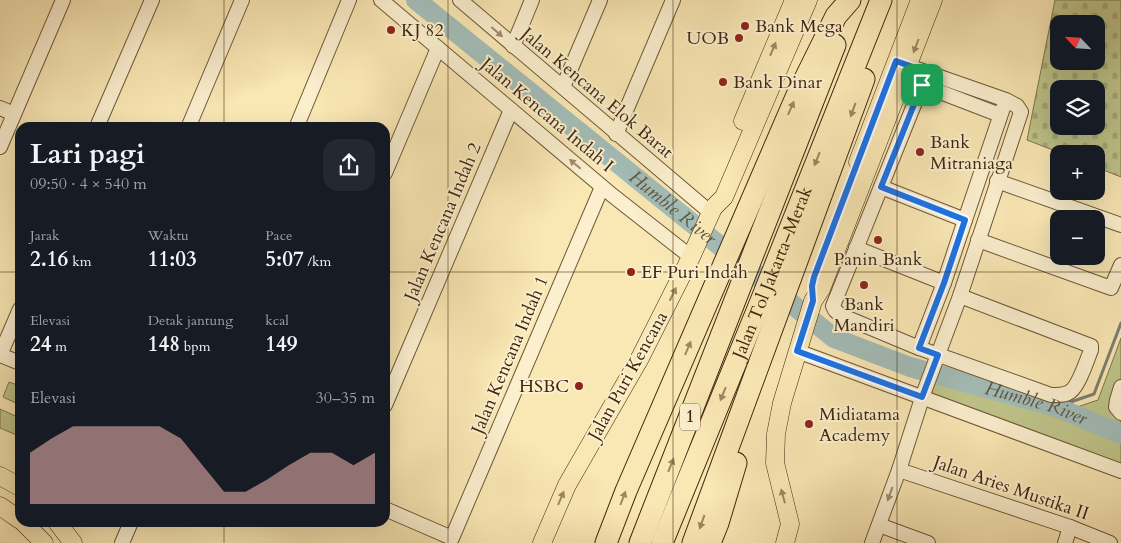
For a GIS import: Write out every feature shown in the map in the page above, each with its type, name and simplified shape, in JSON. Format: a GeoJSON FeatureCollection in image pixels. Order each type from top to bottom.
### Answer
{"type":"FeatureCollection","features":[{"type":"Feature","properties":{"kind":"highway"},"geometry":{"type":"LineString","coordinates":[[606,543],[626,491],[743,217],[805,79],[836,16],[851,0]]}},
{"type":"Feature","properties":{"kind":"highway","name":"Jalan Tol Jakarta–Merak"},"geometry":{"type":"LineString","coordinates":[[640,543],[765,227],[851,0]]}},
{"type":"Feature","properties":{"kind":"highway","name":"Jalan Tol Jakarta–Merak"},"geometry":{"type":"LineString","coordinates":[[662,543],[761,300],[794,243],[880,0]]}},
{"type":"Feature","properties":{"kind":"highway"},"geometry":{"type":"LineString","coordinates":[[693,543],[774,327],[794,243],[864,81],[896,0]]}},
{"type":"Feature","properties":{"kind":"highway"},"geometry":{"type":"LineString","coordinates":[[710,543],[737,461],[754,377]]}},
{"type":"Feature","properties":{"kind":"main road","name":"Jalan Puri Kencana"},"geometry":{"type":"LineString","coordinates":[[711,213],[713,193],[794,0]]}},
{"type":"Feature","properties":{"kind":"main road","name":"Jalan Puri Kencana"},"geometry":{"type":"LineString","coordinates":[[542,543],[567,486],[640,358],[711,213],[724,198],[808,0]]}},
{"type":"Feature","properties":{"kind":"main road"},"geometry":{"type":"LineString","coordinates":[[785,543],[790,524],[775,463],[776,434],[782,403],[812,304],[821,289],[902,64],[920,0]]}},
{"type":"Feature","properties":{"kind":"main road"},"geometry":{"type":"LineString","coordinates":[[902,64],[933,0]]}},
{"type":"Feature","properties":{"kind":"main road"},"geometry":{"type":"LineString","coordinates":[[0,506],[15,517]]}},
{"type":"Feature","properties":{"kind":"main road"},"geometry":{"type":"LineString","coordinates":[[27,527],[44,543]]}},
{"type":"Feature","properties":{"kind":"main road"},"geometry":{"type":"LineString","coordinates":[[61,527],[73,543]]}},
{"type":"Feature","properties":{"kind":"street"},"geometry":{"type":"LineString","coordinates":[[0,147],[63,0]]}},
{"type":"Feature","properties":{"kind":"street"},"geometry":{"type":"LineString","coordinates":[[99,122],[152,0]]}},
{"type":"Feature","properties":{"kind":"street"},"geometry":{"type":"LineString","coordinates":[[191,122],[242,0]]}},
{"type":"Feature","properties":{"kind":"street"},"geometry":{"type":"LineString","coordinates":[[298,122],[349,0]]}},
{"type":"Feature","properties":{"kind":"street","name":"Jalan Kencana Indah I"},"geometry":{"type":"LineString","coordinates":[[381,0],[602,187],[693,252]]}},
{"type":"Feature","properties":{"kind":"street","name":"Jalan Kencana Elok Barat"},"geometry":{"type":"LineString","coordinates":[[460,0],[711,213]]}},
{"type":"Feature","properties":{"kind":"street"},"geometry":{"type":"LineString","coordinates":[[513,46],[532,0]]}},
{"type":"Feature","properties":{"kind":"street"},"geometry":{"type":"LineString","coordinates":[[563,87],[600,0]]}},
{"type":"Feature","properties":{"kind":"street"},"geometry":{"type":"LineString","coordinates":[[616,134],[673,0]]}},
{"type":"Feature","properties":{"kind":"street"},"geometry":{"type":"LineString","coordinates":[[390,161],[438,48]]}},
{"type":"Feature","properties":{"kind":"street"},"geometry":{"type":"LineString","coordinates":[[902,64],[924,79],[1000,115]]}},
{"type":"Feature","properties":{"kind":"street"},"geometry":{"type":"LineString","coordinates":[[872,543],[899,470],[923,394],[960,296],[1020,117],[1020,108],[1006,100],[924,79]]}},
{"type":"Feature","properties":{"kind":"street"},"geometry":{"type":"LineString","coordinates":[[924,79],[833,306],[840,315],[919,348],[936,359],[1051,395],[1063,395],[1076,386],[1091,346],[960,296]]}},
{"type":"Feature","properties":{"kind":"street"},"geometry":{"type":"LineString","coordinates":[[919,348],[944,283],[1006,100]]}},
{"type":"Feature","properties":{"kind":"street"},"geometry":{"type":"LineString","coordinates":[[0,108],[14,114]]}},
{"type":"Feature","properties":{"kind":"street","name":"Jalan Kencana Indah 2"},"geometry":{"type":"LineString","coordinates":[[390,393],[511,110]]}},
{"type":"Feature","properties":{"kind":"street"},"geometry":{"type":"LineString","coordinates":[[997,181],[1121,226]]}},
{"type":"Feature","properties":{"kind":"street","name":"Jalan Kencana Indah 1"},"geometry":{"type":"LineString","coordinates":[[390,511],[452,538],[602,187]]}},
{"type":"Feature","properties":{"kind":"street"},"geometry":{"type":"LineString","coordinates":[[881,187],[965,220]]}},
{"type":"Feature","properties":{"kind":"street"},"geometry":{"type":"LineString","coordinates":[[978,240],[1111,288],[1121,265]]}},
{"type":"Feature","properties":{"kind":"street"},"geometry":{"type":"LineString","coordinates":[[856,248],[944,283]]}},
{"type":"Feature","properties":{"kind":"street"},"geometry":{"type":"LineString","coordinates":[[15,320],[0,355],[15,361]]}},
{"type":"Feature","properties":{"kind":"street"},"geometry":{"type":"LineString","coordinates":[[798,346],[1121,471]]}},
{"type":"Feature","properties":{"kind":"street"},"geometry":{"type":"LineString","coordinates":[[1119,410],[1116,400],[1121,388]]}},
{"type":"Feature","properties":{"kind":"street","name":"Jalan Aries Mustika II"},"geometry":{"type":"LineString","coordinates":[[899,470],[1070,527],[1110,543]]}},
{"type":"Feature","properties":{"kind":"street"},"geometry":{"type":"LineString","coordinates":[[879,525],[928,543]]}},
{"type":"Feature","properties":{"kind":"street"},"geometry":{"type":"LineString","coordinates":[[122,543],[129,527]]}},
{"type":"Feature","properties":{"kind":"street"},"geometry":{"type":"LineString","coordinates":[[1065,543],[1070,527]]}},
{"type":"Feature","properties":{"kind":"green space"},"geometry":{"type":"Polygon","coordinates":[[[1055,0],[1121,0],[1121,177],[1105,171],[1105,145],[1050,145],[1050,149],[1027,140],[1050,25],[1050,70],[1105,70],[1105,15],[1052,15],[1055,0]]]}},
{"type":"Feature","properties":{"kind":"green space"},"geometry":{"type":"Polygon","coordinates":[[[1121,338],[1121,381],[1110,412],[1121,416],[1121,428],[1071,409],[1098,400],[1121,338]]]}},
{"type":"Feature","properties":{"kind":"green space"},"geometry":{"type":"Polygon","coordinates":[[[934,378],[1057,412],[1121,436],[1121,465],[930,396],[934,378]]]}},
{"type":"Feature","properties":{"kind":"green space"},"geometry":{"type":"Polygon","coordinates":[[[9,382],[15,384],[15,403],[3,397],[9,382]]]}},
{"type":"Feature","properties":{"kind":"green space"},"geometry":{"type":"Polygon","coordinates":[[[0,409],[15,416],[15,434],[0,428],[0,409]]]}},
{"type":"Feature","properties":{"kind":"waterway","name":"Humble River"},"geometry":{"type":"LineString","coordinates":[[416,0],[834,338],[910,367],[1056,407],[1121,434]]}},
{"type":"Feature","properties":{"kind":"waterway"},"geometry":{"type":"LineString","coordinates":[[1056,407],[1094,394],[1121,323]]}},
{"type":"Feature","properties":{"kind":"place","name":"Bank Mega"},"geometry":{"type":"Point","coordinates":[745,26]}},
{"type":"Feature","properties":{"kind":"place","name":"KJ 82"},"geometry":{"type":"Point","coordinates":[391,30]}},
{"type":"Feature","properties":{"kind":"place","name":"UOB"},"geometry":{"type":"Point","coordinates":[739,38]}},
{"type":"Feature","properties":{"kind":"place","name":"Bank Dinar"},"geometry":{"type":"Point","coordinates":[723,82]}},
{"type":"Feature","properties":{"kind":"place","name":"Bank Mitraniaga"},"geometry":{"type":"Point","coordinates":[920,152]}},
{"type":"Feature","properties":{"kind":"place","name":"Panin Bank"},"geometry":{"type":"Point","coordinates":[878,240]}},
{"type":"Feature","properties":{"kind":"place","name":"EF Puri Indah"},"geometry":{"type":"Point","coordinates":[631,272]}},
{"type":"Feature","properties":{"kind":"place","name":"Bank Mandiri"},"geometry":{"type":"Point","coordinates":[864,285]}},
{"type":"Feature","properties":{"kind":"place","name":"HSBC"},"geometry":{"type":"Point","coordinates":[579,386]}},
{"type":"Feature","properties":{"kind":"place","name":"Midiatama Academy"},"geometry":{"type":"Point","coordinates":[809,424]}},
{"type":"Feature","properties":{"kind":"route"},"geometry":{"type":"LineString","coordinates":[[896,61],[927,72],[922,85],[881,187],[965,220],[944,283],[919,348],[938,355],[922,397],[797,351],[813,301],[812,286],[814,277],[896,61]]}}]}
